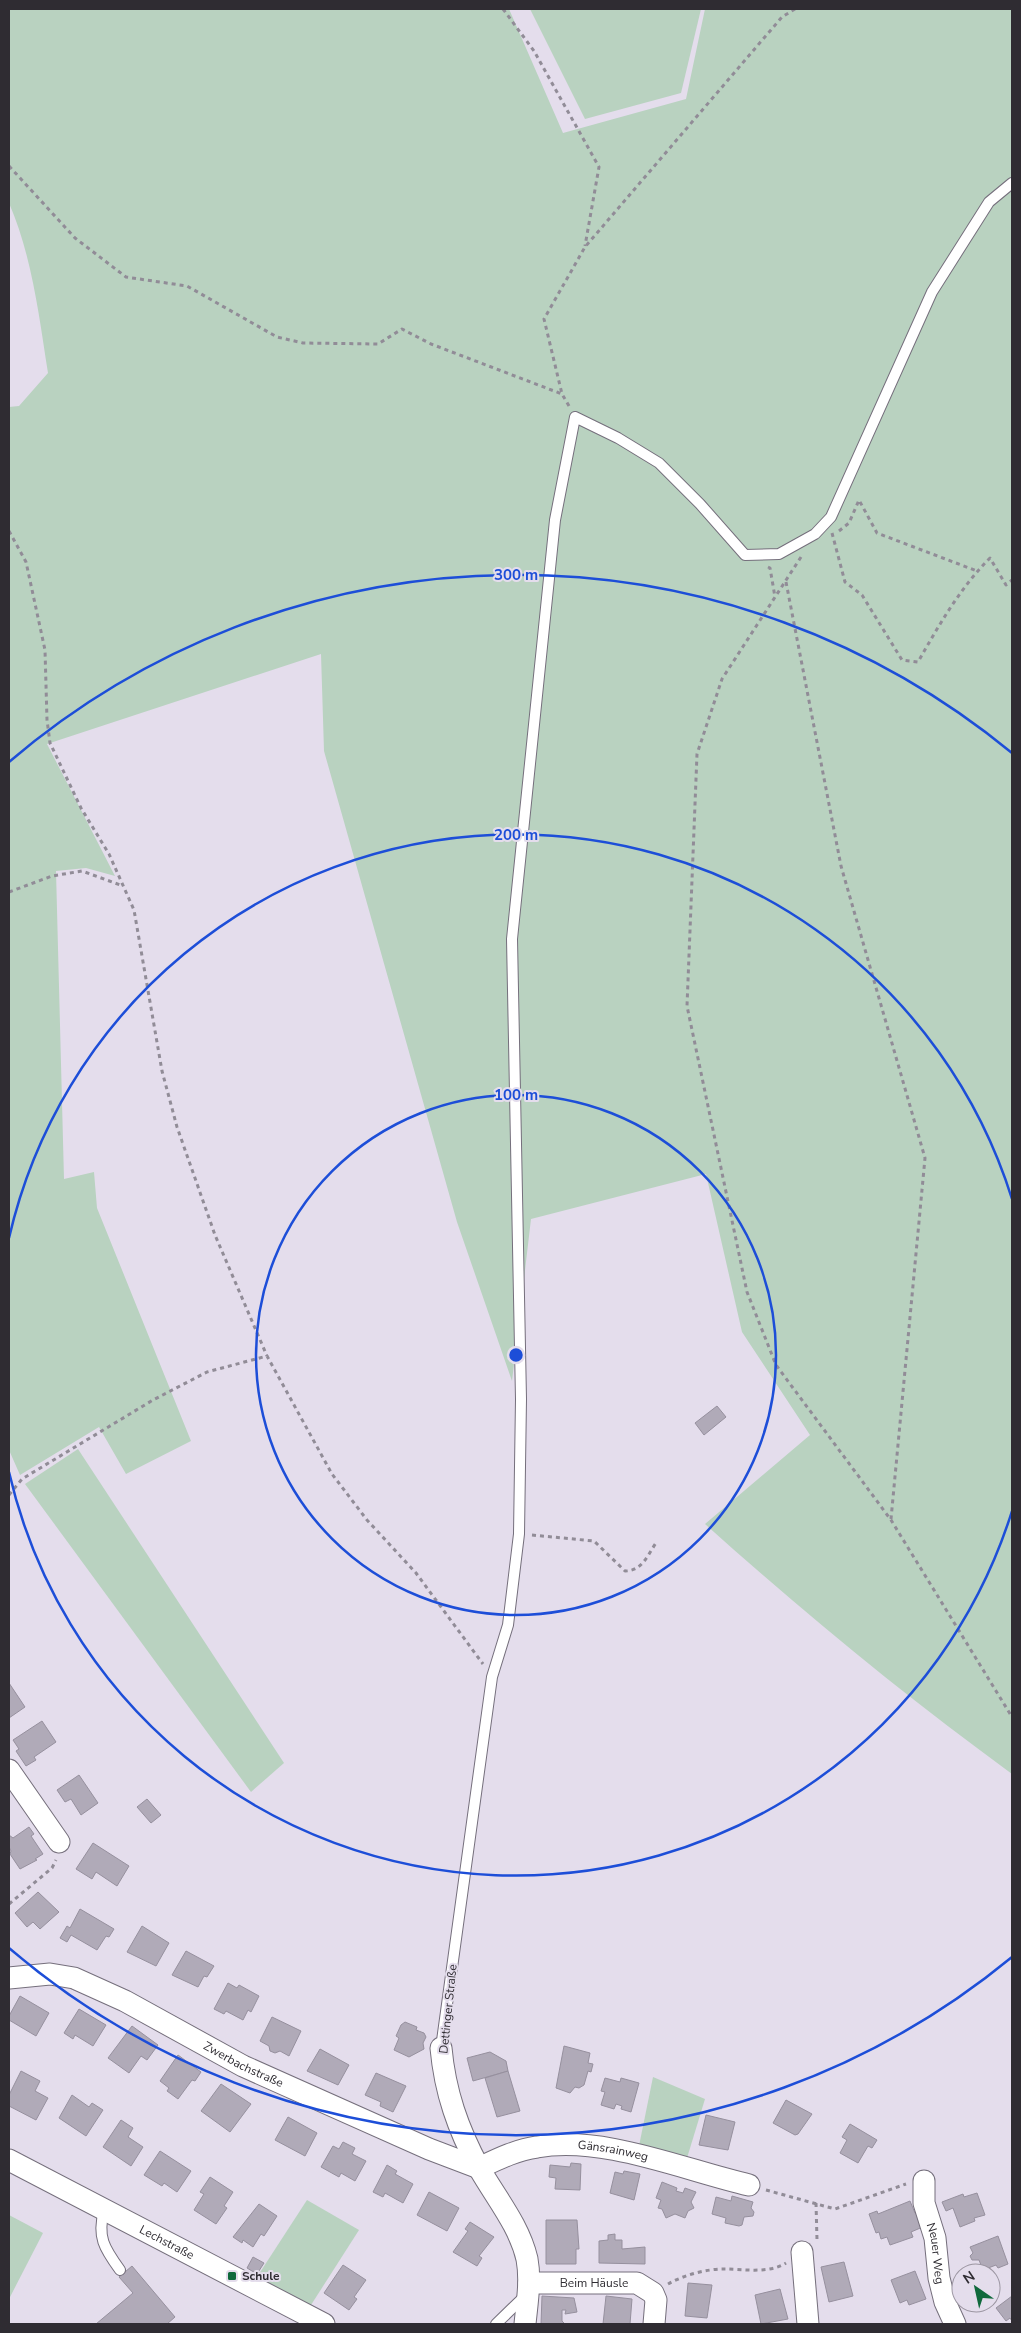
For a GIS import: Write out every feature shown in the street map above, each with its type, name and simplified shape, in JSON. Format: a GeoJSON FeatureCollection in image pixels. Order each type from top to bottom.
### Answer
{"type":"FeatureCollection","features":[{"type":"Feature","properties":{"kind":"street"},"geometry":{"type":"LineString","coordinates":[[9,1770],[59,1842]]}},
{"type":"Feature","properties":{"kind":"street","name":"Zwerbachstraße"},"geometry":{"type":"LineString","coordinates":[[9,1978],[50,1974],[82,1980],[125,2001],[243,2066],[429,2148],[480,2168]]}},
{"type":"Feature","properties":{"kind":"street","name":"Dettinger Straße"},"geometry":{"type":"LineString","coordinates":[[441,2048],[450,2103],[460,2129],[521,2241],[528,2264],[529,2288],[525,2324]]}},
{"type":"Feature","properties":{"kind":"street","name":"Gänsrainweg"},"geometry":{"type":"LineString","coordinates":[[480,2168],[518,2151],[537,2147],[577,2145],[627,2153],[749,2185]]}},
{"type":"Feature","properties":{"kind":"street","name":"Lechstraße"},"geometry":{"type":"LineString","coordinates":[[9,2160],[324,2324]]}},
{"type":"Feature","properties":{"kind":"street","name":"Neuer Weg"},"geometry":{"type":"LineString","coordinates":[[924,2182],[924,2203],[935,2238],[939,2278],[945,2302],[956,2324]]}},
{"type":"Feature","properties":{"kind":"street"},"geometry":{"type":"LineString","coordinates":[[802,2252],[808,2324]]}},
{"type":"Feature","properties":{"kind":"street","name":"Beim Häusle"},"geometry":{"type":"LineString","coordinates":[[529,2288],[637,2283],[653,2293]]}},
{"type":"Feature","properties":{"kind":"street"},"geometry":{"type":"LineString","coordinates":[[653,2293],[656,2300],[654,2324]]}},
{"type":"Feature","properties":{"kind":"lane"},"geometry":{"type":"LineString","coordinates":[[745,555],[779,554],[815,534],[831,517],[932,292],[989,202],[1012,183]]}},
{"type":"Feature","properties":{"kind":"lane","name":"Dettinger Straße"},"geometry":{"type":"LineString","coordinates":[[441,2048],[492,1677],[508,1625],[519,1534],[521,1399],[512,939],[555,520],[575,417],[618,438],[660,463],[700,504],[745,555]]}},
{"type":"Feature","properties":{"kind":"lane"},"geometry":{"type":"LineString","coordinates":[[104,2210],[100,2235],[105,2248],[120,2270]]}},
{"type":"Feature","properties":{"kind":"lane"},"geometry":{"type":"LineString","coordinates":[[496,2324],[529,2288]]}},
{"type":"Feature","properties":{"kind":"path"},"geometry":{"type":"LineString","coordinates":[[503,9],[534,51],[598,167],[585,247]]}},
{"type":"Feature","properties":{"kind":"path"},"geometry":{"type":"LineString","coordinates":[[9,166],[75,238],[126,277],[187,286],[277,336],[304,343],[378,344],[402,329],[431,344],[562,394],[544,320],[585,247],[782,18],[795,9]]}},
{"type":"Feature","properties":{"kind":"path"},"geometry":{"type":"LineString","coordinates":[[976,571],[877,533],[860,500],[849,523],[833,535],[846,582],[862,595],[902,660],[918,662],[948,610],[976,571],[990,558],[1006,585],[1012,580]]}},
{"type":"Feature","properties":{"kind":"path"},"geometry":{"type":"LineString","coordinates":[[9,531],[26,562],[45,650],[46,720],[50,744],[81,808],[108,854],[134,910],[162,1071],[177,1127],[215,1235],[266,1356],[332,1474],[367,1520],[416,1573],[492,1677]]}},
{"type":"Feature","properties":{"kind":"path"},"geometry":{"type":"LineString","coordinates":[[815,534],[722,679],[697,754],[687,1006],[748,1292],[776,1365],[891,1520],[1012,1717]]}},
{"type":"Feature","properties":{"kind":"path"},"geometry":{"type":"LineString","coordinates":[[745,555],[770,568],[775,597]]}},
{"type":"Feature","properties":{"kind":"path"},"geometry":{"type":"LineString","coordinates":[[786,581],[841,866],[926,1158],[891,1520]]}},
{"type":"Feature","properties":{"kind":"path"},"geometry":{"type":"LineString","coordinates":[[9,892],[52,876],[82,871],[123,886]]}},
{"type":"Feature","properties":{"kind":"path"},"geometry":{"type":"LineString","coordinates":[[9,1495],[22,1479],[152,1400],[207,1372],[266,1356]]}},
{"type":"Feature","properties":{"kind":"path"},"geometry":{"type":"LineString","coordinates":[[519,1534],[594,1541],[625,1571],[633,1571],[640,1567],[656,1542]]}},
{"type":"Feature","properties":{"kind":"path"},"geometry":{"type":"LineString","coordinates":[[9,1904],[52,1868],[57,1857],[59,1842]]}},
{"type":"Feature","properties":{"kind":"path"},"geometry":{"type":"LineString","coordinates":[[749,2185],[835,2209],[909,2183],[924,2182]]}},
{"type":"Feature","properties":{"kind":"path"},"geometry":{"type":"LineString","coordinates":[[653,2293],[680,2277],[722,2269],[764,2270],[780,2266],[817,2240],[816,2203]]}},
{"type":"Feature","properties":{"kind":"green space"},"geometry":{"type":"Polygon","coordinates":[[[9,9],[509,9],[563,133],[686,99],[705,9],[1012,9],[1012,1774],[855,1653],[705,1524],[810,1435],[742,1332],[706,1174],[531,1219],[512,1381],[457,1222],[324,751],[321,654],[47,744],[115,876],[86,868],[56,871],[64,1179],[94,1172],[97,1208],[191,1441],[126,1474],[99,1427],[20,1475],[9,1450],[9,407],[19,406],[48,373],[29,265],[24,244],[9,203],[9,9]]]}},
{"type":"Feature","properties":{"kind":"green space"},"geometry":{"type":"Polygon","coordinates":[[[530,9],[701,9],[681,93],[585,119],[530,9]]]}},
{"type":"Feature","properties":{"kind":"green space"},"geometry":{"type":"Polygon","coordinates":[[[78,1449],[284,1763],[251,1792],[25,1484],[78,1449]]]}},
{"type":"Feature","properties":{"kind":"green space"},"geometry":{"type":"Polygon","coordinates":[[[653,2077],[705,2099],[687,2158],[639,2146],[653,2077]]]}},
{"type":"Feature","properties":{"kind":"green space"},"geometry":{"type":"Polygon","coordinates":[[[307,2200],[359,2230],[311,2305],[257,2277],[307,2200]]]}},
{"type":"Feature","properties":{"kind":"green space"},"geometry":{"type":"Polygon","coordinates":[[[9,2215],[43,2233],[9,2299],[9,2215]]]}},
{"type":"Feature","properties":{"kind":"building"},"geometry":{"type":"Polygon","coordinates":[[[717,1406],[726,1417],[704,1435],[695,1423],[717,1406]]]}},
{"type":"Feature","properties":{"kind":"building"},"geometry":{"type":"Polygon","coordinates":[[[9,1683],[25,1707],[9,1718],[9,1683]]]}},
{"type":"Feature","properties":{"kind":"building"},"geometry":{"type":"Polygon","coordinates":[[[42,1721],[56,1742],[34,1757],[36,1760],[26,1766],[16,1751],[19,1749],[13,1740],[42,1721]]]}},
{"type":"Feature","properties":{"kind":"building"},"geometry":{"type":"Polygon","coordinates":[[[79,1775],[98,1803],[81,1815],[71,1799],[65,1802],[57,1790],[79,1775]]]}},
{"type":"Feature","properties":{"kind":"building"},"geometry":{"type":"Polygon","coordinates":[[[147,1799],[161,1815],[151,1823],[137,1807],[147,1799]]]}},
{"type":"Feature","properties":{"kind":"building"},"geometry":{"type":"Polygon","coordinates":[[[29,1827],[34,1834],[31,1836],[43,1854],[35,1859],[37,1860],[20,1869],[10,1854],[9,1835],[13,1838],[29,1827]]]}},
{"type":"Feature","properties":{"kind":"building"},"geometry":{"type":"Polygon","coordinates":[[[93,1843],[129,1866],[117,1886],[96,1872],[92,1879],[76,1869],[93,1843]]]}},
{"type":"Feature","properties":{"kind":"building"},"geometry":{"type":"Polygon","coordinates":[[[38,1892],[59,1912],[40,1929],[33,1922],[27,1927],[15,1913],[38,1892]]]}},
{"type":"Feature","properties":{"kind":"building"},"geometry":{"type":"Polygon","coordinates":[[[80,1909],[114,1929],[109,1937],[106,1936],[97,1950],[71,1935],[67,1942],[60,1938],[67,1926],[70,1928],[80,1909]]]}},
{"type":"Feature","properties":{"kind":"building"},"geometry":{"type":"Polygon","coordinates":[[[142,1926],[169,1943],[156,1966],[127,1952],[142,1926]]]}},
{"type":"Feature","properties":{"kind":"building"},"geometry":{"type":"Polygon","coordinates":[[[186,1951],[214,1966],[207,1977],[204,1976],[198,1987],[172,1975],[186,1951]]]}},
{"type":"Feature","properties":{"kind":"building"},"geometry":{"type":"Polygon","coordinates":[[[228,1983],[237,1988],[239,1985],[259,1996],[251,2012],[248,2010],[243,2020],[226,2011],[224,2014],[214,2009],[228,1983]]]}},
{"type":"Feature","properties":{"kind":"building"},"geometry":{"type":"Polygon","coordinates":[[[20,1996],[49,2013],[36,2036],[9,2020],[9,2016],[20,1996]]]}},
{"type":"Feature","properties":{"kind":"building"},"geometry":{"type":"Polygon","coordinates":[[[79,2009],[106,2025],[93,2046],[75,2035],[73,2039],[64,2033],[79,2009]]]}},
{"type":"Feature","properties":{"kind":"building"},"geometry":{"type":"Polygon","coordinates":[[[272,2017],[301,2031],[289,2056],[280,2051],[275,2053],[270,2051],[269,2046],[260,2041],[272,2017]]]}},
{"type":"Feature","properties":{"kind":"building"},"geometry":{"type":"Polygon","coordinates":[[[405,2022],[417,2027],[416,2030],[424,2033],[426,2037],[423,2043],[424,2049],[409,2057],[394,2050],[399,2038],[396,2036],[401,2025],[405,2022]]]}},
{"type":"Feature","properties":{"kind":"building"},"geometry":{"type":"Polygon","coordinates":[[[132,2026],[158,2045],[147,2060],[141,2056],[129,2073],[108,2058],[132,2026]]]}},
{"type":"Feature","properties":{"kind":"building"},"geometry":{"type":"Polygon","coordinates":[[[564,2046],[590,2053],[588,2063],[593,2064],[591,2072],[588,2071],[584,2085],[579,2088],[575,2087],[570,2093],[556,2088],[564,2046]]]}},
{"type":"Feature","properties":{"kind":"building"},"geometry":{"type":"Polygon","coordinates":[[[320,2049],[349,2065],[338,2085],[307,2071],[320,2049]]]}},
{"type":"Feature","properties":{"kind":"building"},"geometry":{"type":"Polygon","coordinates":[[[490,2052],[506,2061],[508,2071],[473,2081],[467,2058],[490,2052]]]}},
{"type":"Feature","properties":{"kind":"building"},"geometry":{"type":"Polygon","coordinates":[[[178,2055],[201,2072],[195,2081],[192,2080],[178,2099],[167,2091],[169,2088],[160,2081],[178,2055]]]}},
{"type":"Feature","properties":{"kind":"building"},"geometry":{"type":"Polygon","coordinates":[[[21,2071],[40,2081],[35,2091],[48,2098],[36,2120],[9,2106],[9,2095],[21,2071]]]}},
{"type":"Feature","properties":{"kind":"building"},"geometry":{"type":"Polygon","coordinates":[[[508,2071],[520,2111],[497,2117],[485,2078],[508,2071]]]}},
{"type":"Feature","properties":{"kind":"building"},"geometry":{"type":"Polygon","coordinates":[[[376,2073],[406,2086],[393,2112],[380,2106],[381,2102],[365,2095],[376,2073]]]}},
{"type":"Feature","properties":{"kind":"building"},"geometry":{"type":"Polygon","coordinates":[[[605,2078],[620,2082],[621,2078],[639,2083],[631,2112],[621,2109],[622,2106],[616,2104],[614,2109],[601,2105],[605,2092],[601,2091],[605,2078]]]}},
{"type":"Feature","properties":{"kind":"building"},"geometry":{"type":"Polygon","coordinates":[[[221,2084],[251,2104],[230,2132],[201,2111],[221,2084]]]}},
{"type":"Feature","properties":{"kind":"building"},"geometry":{"type":"Polygon","coordinates":[[[72,2095],[89,2107],[92,2103],[103,2110],[86,2136],[59,2118],[72,2095]]]}},
{"type":"Feature","properties":{"kind":"building"},"geometry":{"type":"Polygon","coordinates":[[[786,2100],[812,2114],[798,2134],[795,2135],[773,2123],[786,2100]]]}},
{"type":"Feature","properties":{"kind":"building"},"geometry":{"type":"Polygon","coordinates":[[[706,2115],[735,2122],[728,2150],[699,2145],[706,2115]]]}},
{"type":"Feature","properties":{"kind":"building"},"geometry":{"type":"Polygon","coordinates":[[[288,2117],[317,2133],[305,2156],[275,2140],[288,2117]]]}},
{"type":"Feature","properties":{"kind":"building"},"geometry":{"type":"Polygon","coordinates":[[[121,2120],[133,2128],[128,2137],[143,2147],[131,2166],[103,2147],[121,2120]]]}},
{"type":"Feature","properties":{"kind":"building"},"geometry":{"type":"Polygon","coordinates":[[[850,2124],[877,2140],[872,2148],[868,2146],[858,2163],[840,2153],[847,2140],[842,2137],[850,2124]]]}},
{"type":"Feature","properties":{"kind":"building"},"geometry":{"type":"Polygon","coordinates":[[[343,2142],[355,2148],[352,2154],[366,2161],[355,2181],[341,2173],[339,2177],[321,2167],[333,2146],[339,2149],[343,2142]]]}},
{"type":"Feature","properties":{"kind":"building"},"geometry":{"type":"Polygon","coordinates":[[[160,2151],[191,2171],[177,2192],[164,2183],[162,2186],[144,2175],[160,2151]]]}},
{"type":"Feature","properties":{"kind":"building"},"geometry":{"type":"Polygon","coordinates":[[[571,2163],[581,2164],[580,2190],[555,2189],[556,2178],[549,2177],[550,2165],[570,2167],[571,2163]]]}},
{"type":"Feature","properties":{"kind":"building"},"geometry":{"type":"Polygon","coordinates":[[[387,2165],[397,2171],[395,2174],[413,2184],[403,2203],[385,2193],[383,2197],[373,2192],[387,2165]]]}},
{"type":"Feature","properties":{"kind":"building"},"geometry":{"type":"Polygon","coordinates":[[[624,2171],[640,2174],[634,2200],[610,2193],[615,2172],[623,2174],[624,2171]]]}},
{"type":"Feature","properties":{"kind":"building"},"geometry":{"type":"Polygon","coordinates":[[[210,2177],[233,2192],[224,2206],[227,2208],[216,2224],[194,2210],[204,2194],[200,2192],[210,2177]]]}},
{"type":"Feature","properties":{"kind":"building"},"geometry":{"type":"Polygon","coordinates":[[[662,2182],[677,2188],[676,2191],[683,2193],[685,2188],[696,2192],[691,2202],[694,2208],[688,2211],[685,2218],[675,2214],[666,2218],[662,2209],[658,2208],[661,2200],[656,2198],[662,2182]]]}},
{"type":"Feature","properties":{"kind":"building"},"geometry":{"type":"Polygon","coordinates":[[[429,2192],[459,2208],[447,2231],[417,2215],[429,2192]]]}},
{"type":"Feature","properties":{"kind":"building"},"geometry":{"type":"Polygon","coordinates":[[[977,2193],[985,2215],[974,2218],[975,2221],[960,2227],[953,2208],[946,2211],[942,2202],[963,2194],[964,2197],[977,2193]]]}},
{"type":"Feature","properties":{"kind":"building"},"geometry":{"type":"Polygon","coordinates":[[[732,2196],[753,2202],[751,2208],[754,2212],[753,2216],[744,2217],[742,2225],[739,2226],[725,2223],[726,2218],[712,2214],[716,2197],[731,2201],[732,2196]]]}},
{"type":"Feature","properties":{"kind":"building"},"geometry":{"type":"Polygon","coordinates":[[[910,2201],[915,2213],[920,2212],[925,2226],[911,2232],[913,2237],[890,2245],[887,2237],[881,2239],[879,2232],[876,2233],[869,2214],[877,2211],[878,2214],[910,2201]]]}},
{"type":"Feature","properties":{"kind":"building"},"geometry":{"type":"Polygon","coordinates":[[[259,2204],[277,2216],[264,2236],[261,2234],[253,2247],[243,2240],[242,2243],[233,2237],[259,2204]]]}},
{"type":"Feature","properties":{"kind":"building"},"geometry":{"type":"Polygon","coordinates":[[[546,2220],[577,2220],[579,2249],[576,2249],[576,2264],[546,2264],[546,2220]]]}},
{"type":"Feature","properties":{"kind":"building"},"geometry":{"type":"Polygon","coordinates":[[[470,2222],[494,2237],[479,2256],[482,2258],[477,2266],[453,2252],[468,2231],[465,2229],[470,2222]]]}},
{"type":"Feature","properties":{"kind":"building"},"geometry":{"type":"Polygon","coordinates":[[[615,2234],[615,2240],[622,2240],[622,2249],[645,2247],[645,2264],[599,2263],[599,2241],[608,2240],[608,2235],[615,2234]]]}},
{"type":"Feature","properties":{"kind":"building"},"geometry":{"type":"Polygon","coordinates":[[[998,2236],[1008,2264],[1001,2267],[1001,2263],[980,2263],[979,2260],[972,2260],[970,2256],[973,2253],[970,2247],[998,2236]]]}},
{"type":"Feature","properties":{"kind":"building"},"geometry":{"type":"Polygon","coordinates":[[[253,2257],[264,2263],[257,2274],[247,2268],[253,2257]]]}},
{"type":"Feature","properties":{"kind":"building"},"geometry":{"type":"Polygon","coordinates":[[[844,2262],[853,2296],[829,2302],[821,2267],[844,2262]]]}},
{"type":"Feature","properties":{"kind":"building"},"geometry":{"type":"Polygon","coordinates":[[[343,2265],[366,2280],[354,2297],[357,2299],[349,2310],[324,2293],[343,2265]]]}},
{"type":"Feature","properties":{"kind":"building"},"geometry":{"type":"Polygon","coordinates":[[[132,2266],[175,2317],[167,2324],[96,2324],[133,2293],[119,2277],[132,2266]]]}},
{"type":"Feature","properties":{"kind":"building"},"geometry":{"type":"Polygon","coordinates":[[[915,2271],[926,2299],[909,2305],[907,2300],[900,2303],[891,2280],[915,2271]]]}},
{"type":"Feature","properties":{"kind":"building"},"geometry":{"type":"Polygon","coordinates":[[[688,2283],[712,2285],[707,2318],[685,2316],[688,2283]]]}},
{"type":"Feature","properties":{"kind":"building"},"geometry":{"type":"Polygon","coordinates":[[[780,2289],[788,2319],[761,2324],[755,2295],[780,2289]]]}},
{"type":"Feature","properties":{"kind":"building"},"geometry":{"type":"Polygon","coordinates":[[[542,2296],[574,2298],[577,2312],[565,2314],[566,2310],[562,2310],[562,2321],[565,2324],[541,2324],[542,2296]]]}},
{"type":"Feature","properties":{"kind":"building"},"geometry":{"type":"Polygon","coordinates":[[[606,2296],[632,2299],[630,2324],[603,2324],[606,2296]]]}},
{"type":"Feature","properties":{"kind":"building"},"geometry":{"type":"Polygon","coordinates":[[[1012,2296],[1012,2321],[1010,2318],[1006,2321],[1000,2313],[1001,2304],[1012,2296]]]}},
{"type":"Feature","properties":{"kind":"place","name":"Schule"},"geometry":{"type":"Point","coordinates":[232,2276]}}]}
